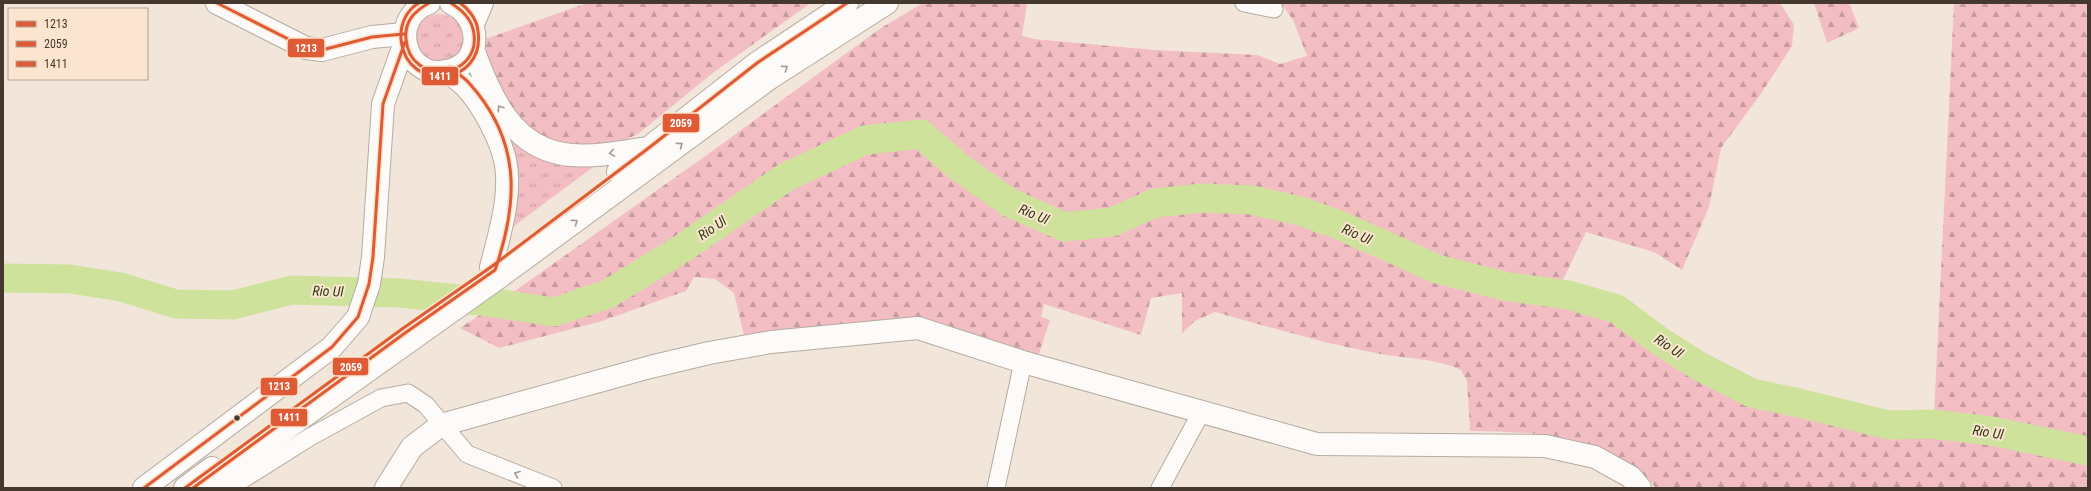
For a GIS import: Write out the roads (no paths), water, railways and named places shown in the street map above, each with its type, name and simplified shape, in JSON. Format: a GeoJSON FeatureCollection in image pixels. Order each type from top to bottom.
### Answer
{"type":"FeatureCollection","features":[{"type":"Feature","properties":{"kind":"main road"},"geometry":{"type":"LineString","coordinates":[[217,3],[306,48],[322,50],[372,37],[404,38]]}},
{"type":"Feature","properties":{"kind":"main road"},"geometry":{"type":"LineString","coordinates":[[144,488],[332,346],[358,317],[369,284],[373,257],[376,184],[383,104],[410,17],[416,10],[429,3]]}},
{"type":"Feature","properties":{"kind":"main road"},"geometry":{"type":"LineString","coordinates":[[387,89],[437,71],[458,67],[467,59],[473,49],[475,37],[473,24],[464,12],[450,3]]}},
{"type":"Feature","properties":{"kind":"main road"},"geometry":{"type":"LineString","coordinates":[[473,24],[482,3]]}},
{"type":"Feature","properties":{"kind":"main road"},"geometry":{"type":"LineString","coordinates":[[495,272],[757,63],[847,3]]}},
{"type":"Feature","properties":{"kind":"main road"},"geometry":{"type":"LineString","coordinates":[[185,488],[407,334],[770,78],[886,3]]}},
{"type":"Feature","properties":{"kind":"main road"},"geometry":{"type":"LineString","coordinates":[[404,38],[412,59],[466,87],[483,111],[496,138],[506,165],[506,204],[495,272]]}},
{"type":"Feature","properties":{"kind":"main road"},"geometry":{"type":"LineString","coordinates":[[473,49],[489,91],[499,108],[523,137],[541,147],[570,155],[601,155],[650,147]]}},
{"type":"Feature","properties":{"kind":"main road"},"geometry":{"type":"LineString","coordinates":[[386,488],[412,448],[441,425],[505,409],[650,367],[709,353],[771,342],[918,328],[1023,362],[1317,444],[1545,446],[1596,457],[1631,477],[1640,488]]}},
{"type":"Feature","properties":{"kind":"main road"},"geometry":{"type":"LineString","coordinates":[[203,488],[407,334]]}},
{"type":"Feature","properties":{"kind":"street"},"geometry":{"type":"LineString","coordinates":[[1244,3],[1274,9]]}},
{"type":"Feature","properties":{"kind":"street"},"geometry":{"type":"LineString","coordinates":[[996,488],[1023,362]]}},
{"type":"Feature","properties":{"kind":"street"},"geometry":{"type":"LineString","coordinates":[[229,488],[310,437],[381,398],[408,393],[426,405],[441,425],[468,454],[553,488]]}},
{"type":"Feature","properties":{"kind":"street"},"geometry":{"type":"LineString","coordinates":[[1160,488],[1202,411]]}},
{"type":"Feature","properties":{"kind":"waterway","name":"Rio Ul"},"geometry":{"type":"LineString","coordinates":[[3,278],[70,279],[121,287],[176,304],[233,305],[292,290],[399,293],[489,302],[554,312],[608,294],[686,246],[786,177],[865,140],[921,134],[959,167],[1010,203],[1065,227],[1112,222],[1155,203],[1202,198],[1252,200],[1300,211],[1337,224],[1437,269],[1504,286],[1568,295],[1617,309],[1661,342],[1699,366],[1752,393],[1889,425],[1932,424],[1992,431],[2088,451]]}}]}
